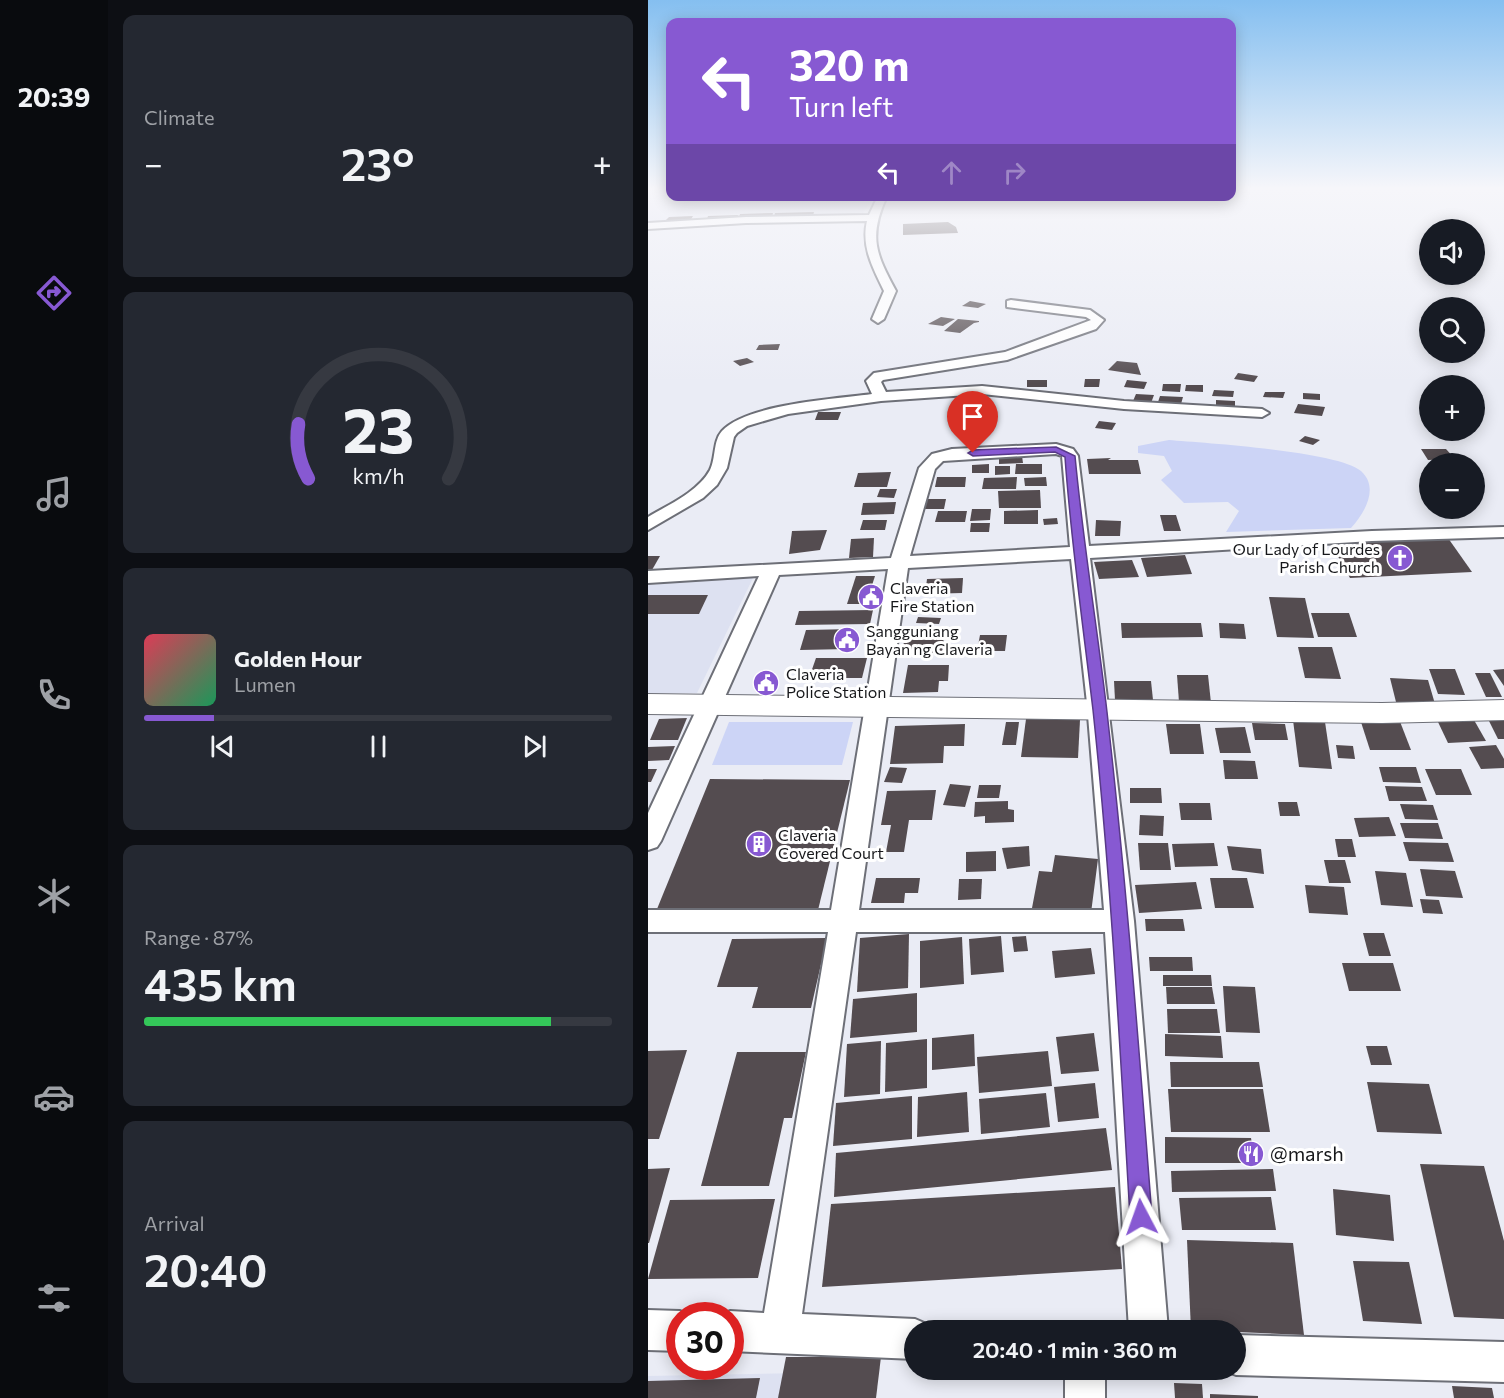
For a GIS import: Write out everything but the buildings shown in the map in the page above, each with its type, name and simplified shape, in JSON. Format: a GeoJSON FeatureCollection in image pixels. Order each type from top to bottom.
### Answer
{"type":"FeatureCollection","features":[{"type":"Feature","properties":{"kind":"street"},"geometry":{"type":"LineString","coordinates":[[874,254],[890,291],[878,319]]}},
{"type":"Feature","properties":{"kind":"street"},"geometry":{"type":"LineString","coordinates":[[881,397],[873,381],[879,376],[1007,356],[1092,326],[1098,320],[1090,314],[1011,304]]}},
{"type":"Feature","properties":{"kind":"street"},"geometry":{"type":"LineString","coordinates":[[648,525],[697,494],[711,481],[719,468],[726,436],[742,423],[786,410],[881,397],[982,390],[1124,405],[1262,413]]}},
{"type":"Feature","properties":{"kind":"street"},"geometry":{"type":"LineString","coordinates":[[780,1332],[899,562],[927,468],[938,457],[952,454],[1056,449],[1067,452],[1100,710],[1120,921],[1148,1320]]}},
{"type":"Feature","properties":{"kind":"street"},"geometry":{"type":"LineString","coordinates":[[648,577],[1078,552],[1504,532]]}},
{"type":"Feature","properties":{"kind":"street"},"geometry":{"type":"LineString","coordinates":[[648,842],[772,569]]}},
{"type":"Feature","properties":{"kind":"street"},"geometry":{"type":"LineString","coordinates":[[648,704],[1382,713],[1504,710]]}},
{"type":"Feature","properties":{"kind":"street"},"geometry":{"type":"LineString","coordinates":[[648,921],[1120,921]]}},
{"type":"Feature","properties":{"kind":"street"},"geometry":{"type":"LineString","coordinates":[[648,1330],[666,1331]]}},
{"type":"Feature","properties":{"kind":"street"},"geometry":{"type":"LineString","coordinates":[[744,1331],[904,1338]]}},
{"type":"Feature","properties":{"kind":"street"},"geometry":{"type":"LineString","coordinates":[[1246,1355],[1504,1362]]}},
{"type":"Feature","properties":{"kind":"street"},"geometry":{"type":"LineString","coordinates":[[1085,1380],[1085,1398]]}},
{"type":"Feature","properties":{"kind":"shaded area"},"geometry":{"type":"Polygon","coordinates":[[[1169,440],[1270,449],[1348,464],[1361,471],[1367,478],[1370,493],[1368,501],[1361,516],[1351,528],[1226,532],[1239,511],[1228,502],[1184,503],[1161,480],[1172,471],[1164,456],[1138,453],[1138,446],[1169,440]]]}},
{"type":"Feature","properties":{"kind":"shaded area"},"geometry":{"type":"Polygon","coordinates":[[[754,576],[697,693],[648,693],[648,585],[754,576]]]}},
{"type":"Feature","properties":{"kind":"shaded area"},"geometry":{"type":"Polygon","coordinates":[[[729,722],[853,722],[842,765],[712,765],[729,722]]]}},
{"type":"Feature","properties":{"kind":"shaded area"},"geometry":{"type":"Polygon","coordinates":[[[862,1372],[858,1398],[648,1398],[648,1376],[666,1376],[666,1380],[744,1380],[744,1374],[862,1372]]]}},
{"type":"Feature","properties":{"kind":"place","name":"Our Lady of Lourdes Parish Church"},"geometry":{"type":"Point","coordinates":[1400,558]}},
{"type":"Feature","properties":{"kind":"place","name":"Claveria Fire Station"},"geometry":{"type":"Point","coordinates":[871,597]}},
{"type":"Feature","properties":{"kind":"place","name":"Sangguniang Bayan ng Claveria"},"geometry":{"type":"Point","coordinates":[847,640]}},
{"type":"Feature","properties":{"kind":"place","name":"Claveria Police Station"},"geometry":{"type":"Point","coordinates":[766,683]}},
{"type":"Feature","properties":{"kind":"place","name":"Claveria Covered Court"},"geometry":{"type":"Point","coordinates":[759,844]}},
{"type":"Feature","properties":{"kind":"place","name":"@marsh"},"geometry":{"type":"Point","coordinates":[1251,1154]}},
{"type":"Feature","properties":{"kind":"route"},"geometry":{"type":"LineString","coordinates":[[973,453],[1056,449],[1067,452],[1070,456],[1078,552],[1100,710],[1120,921],[1141,1217]]}}]}
